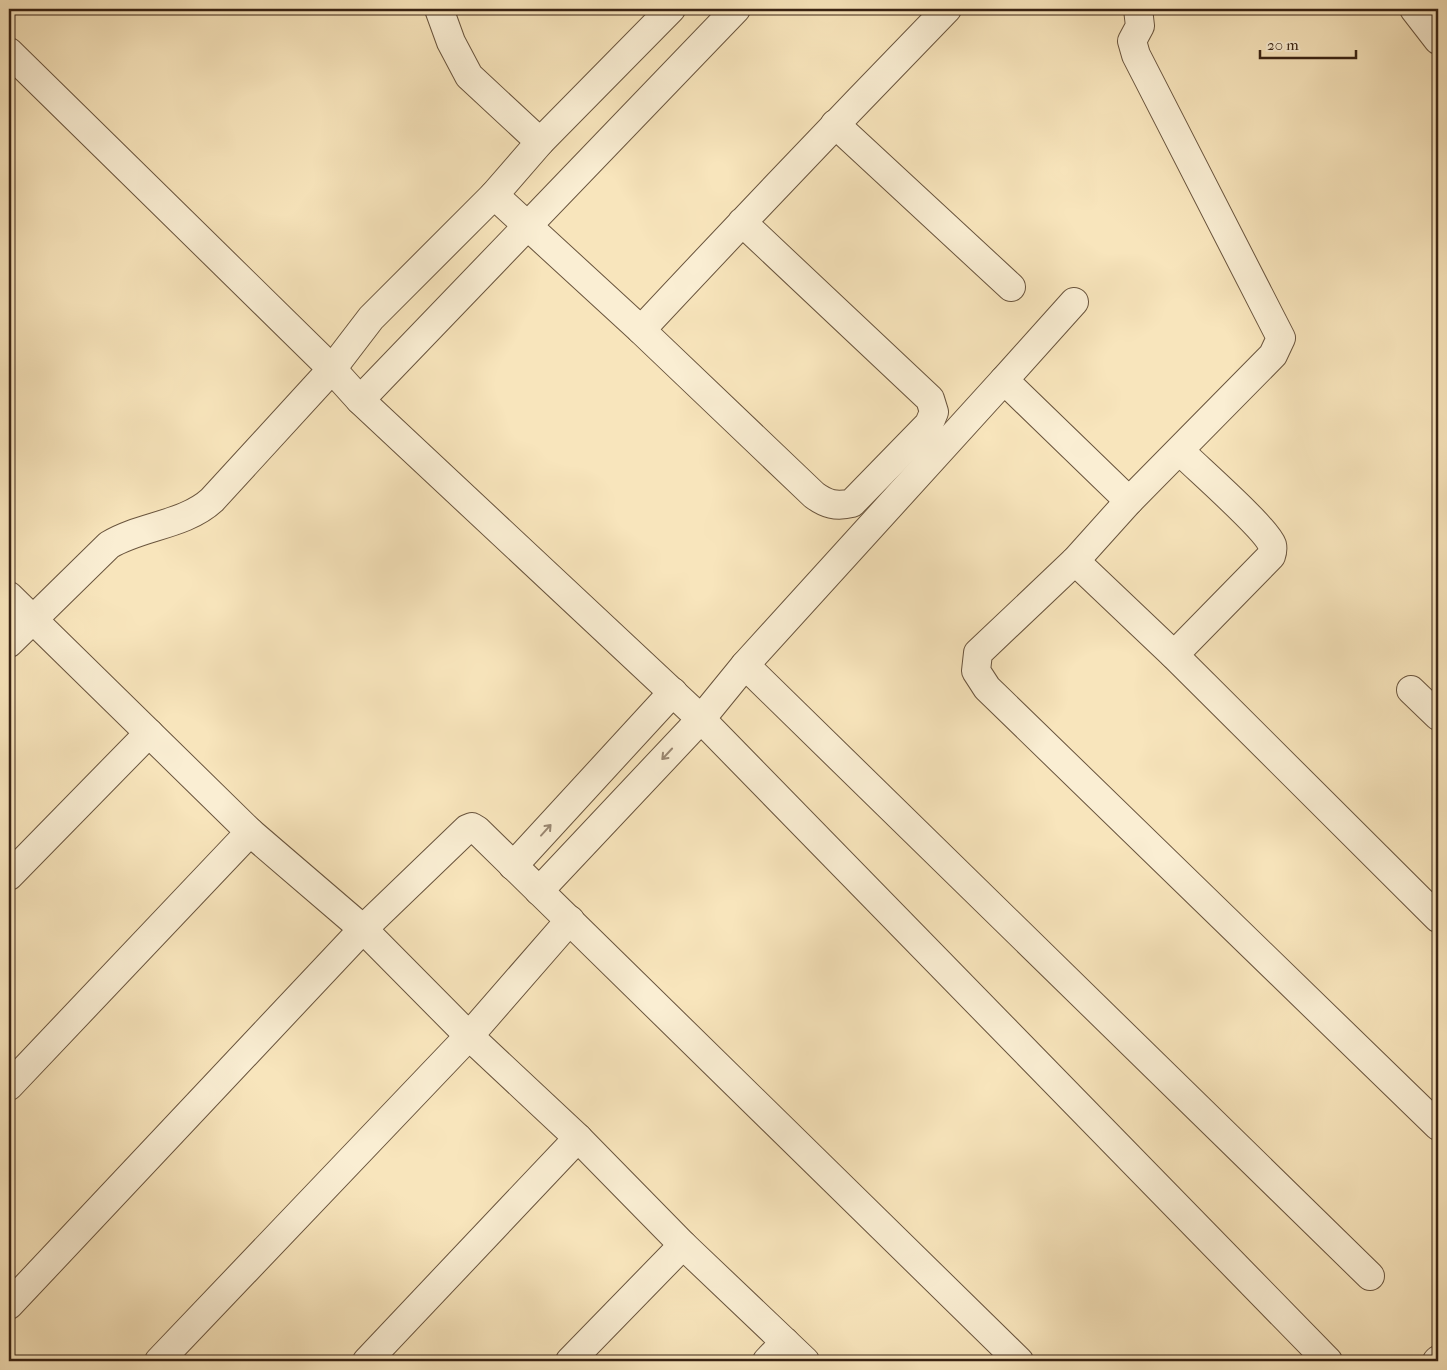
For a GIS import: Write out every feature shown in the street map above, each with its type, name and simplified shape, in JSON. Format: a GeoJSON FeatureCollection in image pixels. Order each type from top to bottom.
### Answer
{"type":"FeatureCollection","features":[{"type":"Feature","properties":{"kind":"street"},"geometry":{"type":"LineString","coordinates":[[439,9],[451,42],[469,76],[540,142]]}},
{"type":"Feature","properties":{"kind":"street"},"geometry":{"type":"LineString","coordinates":[[360,400],[736,9]]}},
{"type":"Feature","properties":{"kind":"street"},"geometry":{"type":"LineString","coordinates":[[641,330],[947,9]]}},
{"type":"Feature","properties":{"kind":"street"},"geometry":{"type":"LineString","coordinates":[[1138,9],[1140,26],[1132,41],[1136,55],[1281,338],[1273,355],[1129,502],[1075,561],[978,653],[976,671],[987,688],[1438,1126]]}},
{"type":"Feature","properties":{"kind":"street"},"geometry":{"type":"LineString","coordinates":[[1414,9],[1438,40]]}},
{"type":"Feature","properties":{"kind":"street"},"geometry":{"type":"LineString","coordinates":[[9,643],[32,618],[109,545],[124,536],[186,516],[204,507],[332,369],[371,318],[494,195],[657,14]]}},
{"type":"Feature","properties":{"kind":"street"},"geometry":{"type":"LineString","coordinates":[[9,52],[332,369],[360,400],[701,719],[1328,1361]]}},
{"type":"Feature","properties":{"kind":"street"},"geometry":{"type":"LineString","coordinates":[[836,124],[1011,287]]}},
{"type":"Feature","properties":{"kind":"street"},"geometry":{"type":"LineString","coordinates":[[494,195],[528,224],[814,495],[826,504],[843,506],[852,503],[929,424],[934,412],[930,399],[742,222]]}},
{"type":"Feature","properties":{"kind":"street"},"geometry":{"type":"LineString","coordinates":[[539,891],[701,719],[745,665],[1074,302]]}},
{"type":"Feature","properties":{"kind":"street"},"geometry":{"type":"LineString","coordinates":[[1004,380],[1129,502]]}},
{"type":"Feature","properties":{"kind":"street"},"geometry":{"type":"LineString","coordinates":[[1174,655],[1272,556],[1273,547],[1269,539],[1248,517],[1180,451]]}},
{"type":"Feature","properties":{"kind":"street"},"geometry":{"type":"LineString","coordinates":[[1075,561],[1174,655],[1438,918]]}},
{"type":"Feature","properties":{"kind":"street"},"geometry":{"type":"LineString","coordinates":[[9,596],[250,832],[364,929],[469,1036],[578,1138],[683,1245],[805,1361]]}},
{"type":"Feature","properties":{"kind":"street"},"geometry":{"type":"LineString","coordinates":[[745,665],[1370,1276]]}},
{"type":"Feature","properties":{"kind":"street"},"geometry":{"type":"LineString","coordinates":[[1412,690],[1438,716]]}},
{"type":"Feature","properties":{"kind":"street"},"geometry":{"type":"LineString","coordinates":[[513,866],[673,692]]}},
{"type":"Feature","properties":{"kind":"street"},"geometry":{"type":"LineString","coordinates":[[9,876],[149,733]]}},
{"type":"Feature","properties":{"kind":"street"},"geometry":{"type":"LineString","coordinates":[[9,1305],[364,929],[467,829],[472,827],[570,920],[1019,1361]]}},
{"type":"Feature","properties":{"kind":"street"},"geometry":{"type":"LineString","coordinates":[[9,1086],[250,832]]}},
{"type":"Feature","properties":{"kind":"street"},"geometry":{"type":"LineString","coordinates":[[159,1361],[469,1036],[570,920]]}},
{"type":"Feature","properties":{"kind":"street"},"geometry":{"type":"LineString","coordinates":[[367,1361],[578,1138]]}},
{"type":"Feature","properties":{"kind":"street"},"geometry":{"type":"LineString","coordinates":[[570,1361],[683,1245]]}},
{"type":"Feature","properties":{"kind":"street"},"geometry":{"type":"LineString","coordinates":[[767,1361],[785,1342]]}}]}
